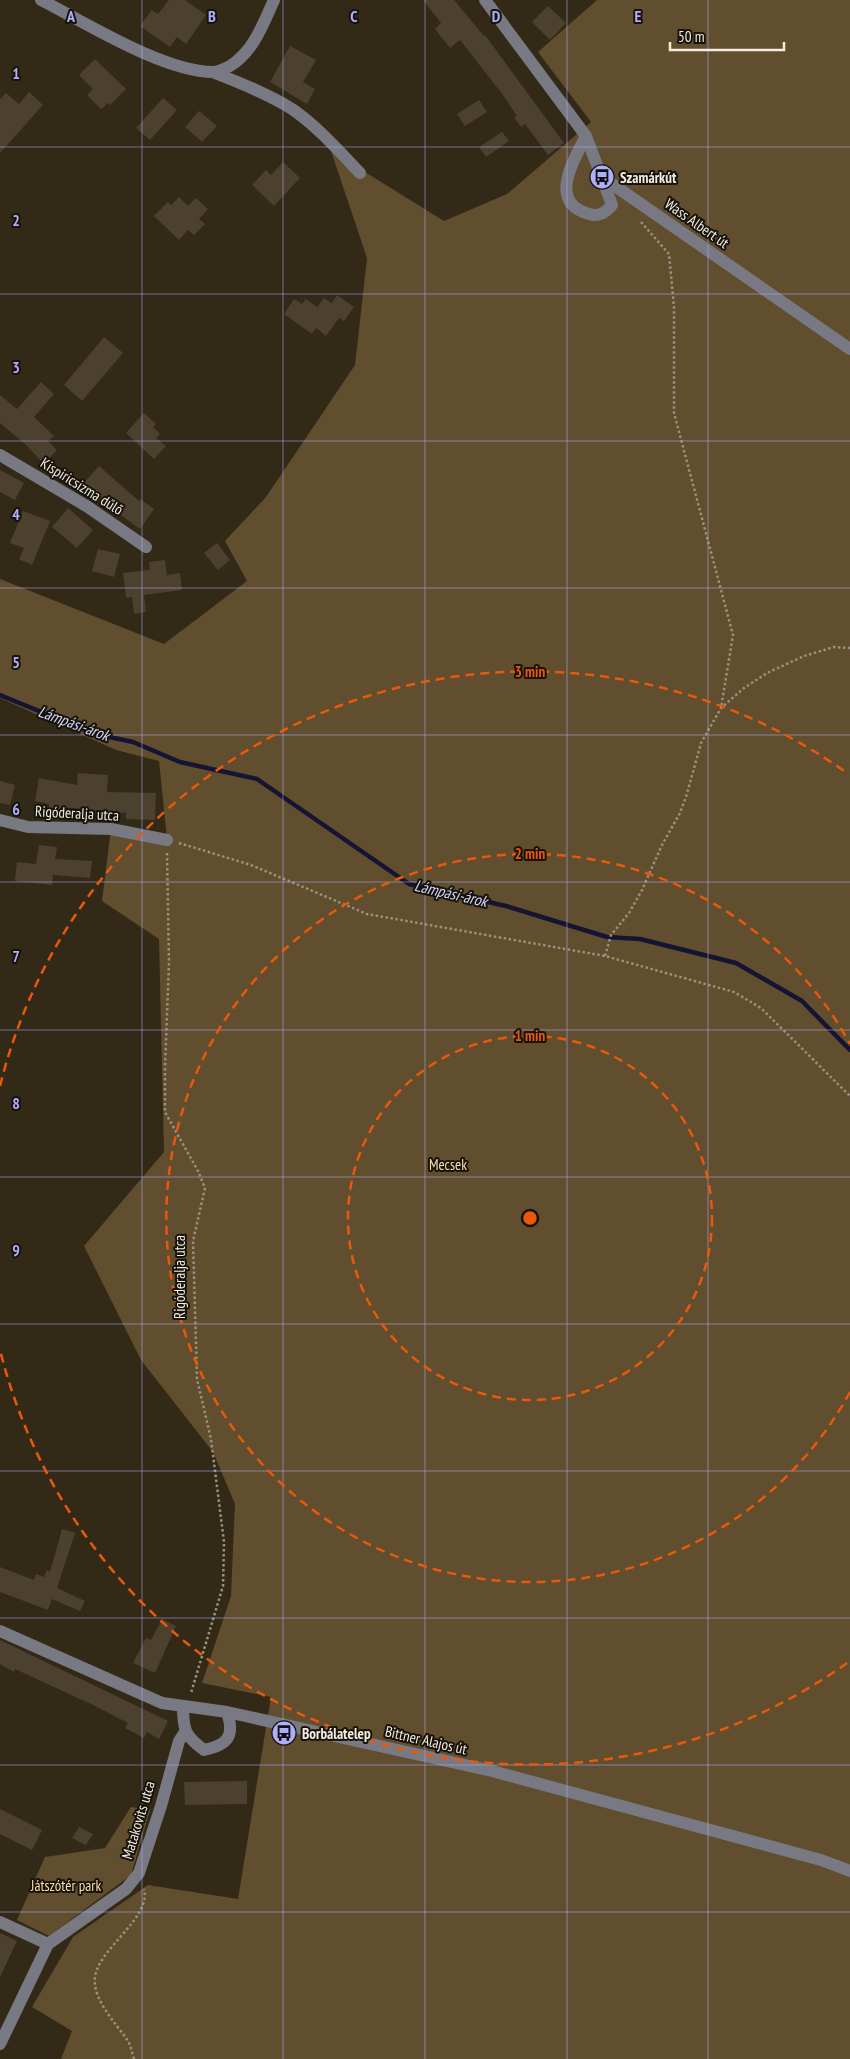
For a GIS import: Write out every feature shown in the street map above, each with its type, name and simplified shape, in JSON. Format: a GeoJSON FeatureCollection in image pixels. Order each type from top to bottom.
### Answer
{"type":"FeatureCollection","features":[{"type":"Feature","properties":{"kind":"street"},"geometry":{"type":"LineString","coordinates":[[41,0],[148,55],[190,69],[214,73],[254,89],[292,110],[328,140],[360,173]]}},
{"type":"Feature","properties":{"kind":"street"},"geometry":{"type":"LineString","coordinates":[[214,73],[230,66],[247,52],[258,36],[274,0]]}},
{"type":"Feature","properties":{"kind":"street"},"geometry":{"type":"LineString","coordinates":[[485,0],[586,136],[612,205],[605,213],[595,216],[582,212],[571,205],[566,195],[568,172],[586,136]]}},
{"type":"Feature","properties":{"kind":"street","name":"Wass Albert út"},"geometry":{"type":"LineString","coordinates":[[602,177],[850,349]]}},
{"type":"Feature","properties":{"kind":"street","name":"Kispiricsizma dűlő"},"geometry":{"type":"LineString","coordinates":[[0,455],[88,507],[146,547]]}},
{"type":"Feature","properties":{"kind":"street","name":"Rigóderalja utca"},"geometry":{"type":"LineString","coordinates":[[0,820],[28,828],[111,829],[167,840]]}},
{"type":"Feature","properties":{"kind":"street","name":"Bittner Alajos út"},"geometry":{"type":"LineString","coordinates":[[0,1631],[162,1703],[227,1712],[492,1772],[821,1860],[850,1871]]}},
{"type":"Feature","properties":{"kind":"street"},"geometry":{"type":"LineString","coordinates":[[186,1707],[185,1732],[191,1741],[204,1750],[216,1747],[226,1741],[232,1725],[227,1712]]}},
{"type":"Feature","properties":{"kind":"street","name":"Matakovits utca"},"geometry":{"type":"LineString","coordinates":[[48,1944],[126,1889],[139,1873],[161,1806],[179,1741],[185,1732]]}},
{"type":"Feature","properties":{"kind":"street"},"geometry":{"type":"LineString","coordinates":[[0,1922],[48,1944],[0,2044]]}},
{"type":"Feature","properties":{"kind":"path"},"geometry":{"type":"LineString","coordinates":[[605,956],[611,935],[629,913],[642,890],[686,797],[702,743],[721,708],[733,635],[674,413],[674,307],[669,254],[639,219]]}},
{"type":"Feature","properties":{"kind":"path"},"geometry":{"type":"LineString","coordinates":[[721,708],[744,688],[767,673],[804,656],[827,649],[834,647],[850,648]]}},
{"type":"Feature","properties":{"kind":"path"},"geometry":{"type":"LineString","coordinates":[[167,840],[251,865],[367,914],[605,956],[734,992],[761,1008],[850,1096]]}},
{"type":"Feature","properties":{"kind":"path","name":"Rigóderalja utca"},"geometry":{"type":"LineString","coordinates":[[167,840],[169,963],[165,1067],[166,1112],[198,1170],[205,1188],[193,1241],[197,1380],[211,1439],[224,1542],[223,1586],[186,1707]]}},
{"type":"Feature","properties":{"kind":"path"},"geometry":{"type":"LineString","coordinates":[[134,2059],[129,2042],[111,2020],[99,1999],[94,1978],[99,1965],[111,1947],[137,1917],[145,1895],[139,1873]]}},
{"type":"Feature","properties":{"kind":"green space","name":"Mecsek"},"geometry":{"type":"Polygon","coordinates":[[[597,0],[850,0],[850,2059],[61,2059],[72,2031],[32,2007],[73,1937],[148,1885],[238,1899],[271,1697],[202,1683],[231,1596],[235,1504],[213,1452],[141,1360],[84,1246],[164,1152],[159,939],[102,901],[111,829],[167,839],[159,761],[116,750],[0,698],[0,579],[164,644],[247,581],[225,541],[266,497],[355,365],[367,258],[331,151],[444,221],[507,194],[591,122],[538,52],[597,0]]]}},
{"type":"Feature","properties":{"kind":"green space","name":"Játszótér park"},"geometry":{"type":"Polygon","coordinates":[[[131,1807],[150,1810],[131,1875],[49,1936],[17,1920],[45,1857],[105,1848],[131,1807]]]}},
{"type":"Feature","properties":{"kind":"building"},"geometry":{"type":"Polygon","coordinates":[[[169,0],[185,0],[206,15],[186,44],[177,37],[170,47],[140,26],[152,10],[158,14],[169,0]]]}},
{"type":"Feature","properties":{"kind":"building"},"geometry":{"type":"Polygon","coordinates":[[[423,0],[454,0],[485,35],[564,143],[548,155],[525,124],[521,127],[514,117],[517,116],[503,95],[460,40],[450,48],[435,29],[441,23],[423,0]]]}},
{"type":"Feature","properties":{"kind":"building"},"geometry":{"type":"Polygon","coordinates":[[[548,6],[566,23],[550,40],[532,22],[548,6]]]}},
{"type":"Feature","properties":{"kind":"building"},"geometry":{"type":"Polygon","coordinates":[[[290,46],[316,60],[303,82],[315,89],[307,104],[270,82],[290,46]]]}},
{"type":"Feature","properties":{"kind":"building"},"geometry":{"type":"Polygon","coordinates":[[[95,59],[126,89],[110,105],[108,103],[101,109],[87,95],[93,89],[79,75],[95,59]]]}},
{"type":"Feature","properties":{"kind":"building"},"geometry":{"type":"Polygon","coordinates":[[[29,92],[43,105],[0,153],[0,99],[6,93],[19,104],[29,92]]]}},
{"type":"Feature","properties":{"kind":"building"},"geometry":{"type":"Polygon","coordinates":[[[163,98],[177,110],[150,140],[136,128],[163,98]]]}},
{"type":"Feature","properties":{"kind":"building"},"geometry":{"type":"Polygon","coordinates":[[[479,100],[487,112],[465,126],[457,114],[479,100]]]}},
{"type":"Feature","properties":{"kind":"building"},"geometry":{"type":"Polygon","coordinates":[[[199,111],[217,126],[202,142],[185,127],[199,111]]]}},
{"type":"Feature","properties":{"kind":"building"},"geometry":{"type":"Polygon","coordinates":[[[502,132],[509,141],[486,157],[479,147],[502,132]]]}},
{"type":"Feature","properties":{"kind":"building"},"geometry":{"type":"Polygon","coordinates":[[[283,162],[300,178],[274,206],[252,185],[266,170],[271,175],[283,162]]]}},
{"type":"Feature","properties":{"kind":"building"},"geometry":{"type":"Polygon","coordinates":[[[179,197],[188,206],[196,198],[208,209],[199,219],[205,224],[194,235],[188,230],[179,240],[154,216],[168,202],[171,205],[179,197]]]}},
{"type":"Feature","properties":{"kind":"building"},"geometry":{"type":"Polygon","coordinates":[[[337,295],[354,307],[344,321],[339,318],[326,336],[316,328],[312,334],[284,314],[294,299],[302,304],[306,299],[317,307],[324,298],[332,303],[337,295]]]}},
{"type":"Feature","properties":{"kind":"building"},"geometry":{"type":"Polygon","coordinates":[[[104,337],[123,353],[82,401],[64,385],[104,337]]]}},
{"type":"Feature","properties":{"kind":"building"},"geometry":{"type":"Polygon","coordinates":[[[41,382],[54,394],[34,417],[54,436],[48,441],[57,450],[44,464],[26,445],[0,423],[0,395],[17,409],[41,382]]]}},
{"type":"Feature","properties":{"kind":"building"},"geometry":{"type":"Polygon","coordinates":[[[144,413],[156,424],[153,427],[160,434],[156,438],[166,446],[154,459],[126,433],[144,413]]]}},
{"type":"Feature","properties":{"kind":"building"},"geometry":{"type":"Polygon","coordinates":[[[99,466],[139,501],[140,499],[154,509],[140,529],[111,508],[109,511],[81,486],[99,466]]]}},
{"type":"Feature","properties":{"kind":"building"},"geometry":{"type":"Polygon","coordinates":[[[0,470],[24,483],[15,500],[0,492],[0,470]]]}},
{"type":"Feature","properties":{"kind":"building"},"geometry":{"type":"Polygon","coordinates":[[[68,508],[93,530],[77,548],[52,527],[68,508]]]}},
{"type":"Feature","properties":{"kind":"building"},"geometry":{"type":"Polygon","coordinates":[[[23,511],[50,521],[32,565],[19,559],[24,548],[10,543],[23,511]]]}},
{"type":"Feature","properties":{"kind":"building"},"geometry":{"type":"Polygon","coordinates":[[[217,543],[230,560],[218,570],[204,553],[217,543]]]}},
{"type":"Feature","properties":{"kind":"building"},"geometry":{"type":"Polygon","coordinates":[[[98,549],[120,554],[114,577],[92,571],[98,549]]]}},
{"type":"Feature","properties":{"kind":"building"},"geometry":{"type":"Polygon","coordinates":[[[165,560],[167,575],[180,573],[182,590],[144,595],[146,612],[134,614],[132,597],[126,598],[123,573],[150,570],[149,562],[165,560]]]}},
{"type":"Feature","properties":{"kind":"building"},"geometry":{"type":"Polygon","coordinates":[[[78,773],[108,775],[107,792],[156,793],[155,820],[126,819],[126,813],[61,807],[60,813],[48,811],[49,804],[35,801],[39,778],[77,785],[78,773]]]}},
{"type":"Feature","properties":{"kind":"building"},"geometry":{"type":"Polygon","coordinates":[[[0,781],[15,785],[10,805],[0,803],[0,781]]]}},
{"type":"Feature","properties":{"kind":"building"},"geometry":{"type":"Polygon","coordinates":[[[39,845],[57,847],[55,859],[92,861],[90,878],[53,875],[52,885],[15,881],[17,862],[36,864],[39,845]]]}},
{"type":"Feature","properties":{"kind":"building"},"geometry":{"type":"Polygon","coordinates":[[[62,1529],[75,1533],[57,1588],[85,1601],[80,1611],[52,1599],[48,1610],[0,1592],[0,1567],[34,1580],[36,1574],[44,1577],[47,1570],[50,1572],[62,1529]]]}},
{"type":"Feature","properties":{"kind":"building"},"geometry":{"type":"Polygon","coordinates":[[[162,1619],[176,1626],[155,1673],[133,1663],[146,1638],[151,1640],[162,1619]]]}},
{"type":"Feature","properties":{"kind":"building"},"geometry":{"type":"Polygon","coordinates":[[[0,1640],[168,1721],[159,1739],[147,1732],[144,1738],[125,1728],[128,1723],[93,1705],[15,1669],[14,1672],[0,1664],[0,1640]]]}},
{"type":"Feature","properties":{"kind":"building"},"geometry":{"type":"Polygon","coordinates":[[[247,1781],[247,1804],[185,1805],[184,1782],[247,1781]]]}},
{"type":"Feature","properties":{"kind":"building"},"geometry":{"type":"Polygon","coordinates":[[[0,1809],[42,1830],[32,1850],[0,1834],[0,1809]]]}},
{"type":"Feature","properties":{"kind":"building"},"geometry":{"type":"Polygon","coordinates":[[[79,1827],[93,1834],[86,1845],[72,1838],[79,1827]]]}},
{"type":"Feature","properties":{"kind":"building"},"geometry":{"type":"Polygon","coordinates":[[[0,1933],[17,1941],[0,1977],[0,1933]]]}},
{"type":"Feature","properties":{"kind":"waterway","name":"Lámpási-árok"},"geometry":{"type":"LineString","coordinates":[[0,695],[95,734],[133,742],[180,762],[257,779],[409,884],[506,906],[607,937],[640,939],[736,963],[802,1001],[850,1050]]}},
{"type":"Feature","properties":{"kind":"place","name":"Szamárkút"},"geometry":{"type":"Point","coordinates":[602,177]}},
{"type":"Feature","properties":{"kind":"place","name":"Borbálatelep"},"geometry":{"type":"Point","coordinates":[284,1733]}}]}
